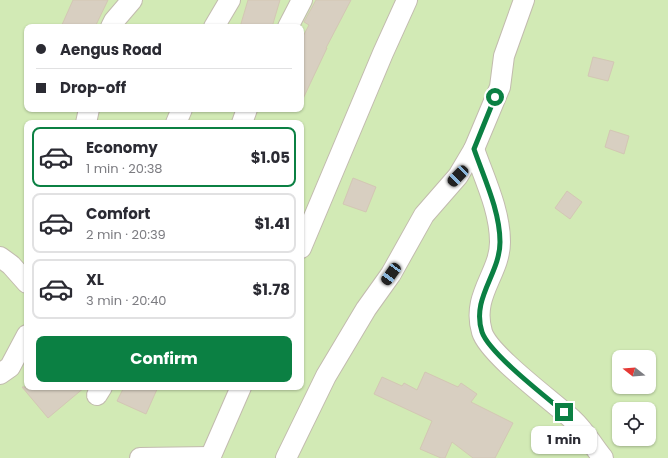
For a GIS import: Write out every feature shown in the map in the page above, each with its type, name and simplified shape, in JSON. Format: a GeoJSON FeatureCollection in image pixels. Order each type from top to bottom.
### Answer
{"type":"FeatureCollection","features":[{"type":"Feature","properties":{"kind":"street"},"geometry":{"type":"LineString","coordinates":[[112,24],[132,0]]}},
{"type":"Feature","properties":{"kind":"street"},"geometry":{"type":"LineString","coordinates":[[216,24],[230,0]]}},
{"type":"Feature","properties":{"kind":"street"},"geometry":{"type":"LineString","coordinates":[[290,24],[302,0]]}},
{"type":"Feature","properties":{"kind":"street"},"geometry":{"type":"LineString","coordinates":[[304,241],[383,53],[407,0]]}},
{"type":"Feature","properties":{"kind":"street"},"geometry":{"type":"LineString","coordinates":[[286,458],[326,376],[366,309],[391,274],[424,215],[458,176],[474,149],[500,87],[504,56],[524,0]]}},
{"type":"Feature","properties":{"kind":"street"},"geometry":{"type":"LineString","coordinates":[[474,149],[493,204],[500,243],[494,269],[485,289],[479,311],[483,334],[501,358],[575,421],[603,458]]}},
{"type":"Feature","properties":{"kind":"street"},"geometry":{"type":"LineString","coordinates":[[0,258],[10,265],[24,280]]}},
{"type":"Feature","properties":{"kind":"street"},"geometry":{"type":"LineString","coordinates":[[0,374],[10,367],[24,341]]}},
{"type":"Feature","properties":{"kind":"street"},"geometry":{"type":"LineString","coordinates":[[140,458],[210,457],[240,390]]}},
{"type":"Feature","properties":{"kind":"green space"},"geometry":{"type":"Polygon","coordinates":[[[0,0],[668,0],[668,458],[0,458],[0,0]]]}},
{"type":"Feature","properties":{"kind":"building"},"geometry":{"type":"Polygon","coordinates":[[[73,0],[108,0],[96,24],[62,24],[73,0]]]}},
{"type":"Feature","properties":{"kind":"building"},"geometry":{"type":"Polygon","coordinates":[[[248,0],[280,0],[273,24],[241,24],[248,0]]]}},
{"type":"Feature","properties":{"kind":"building"},"geometry":{"type":"Polygon","coordinates":[[[316,0],[351,0],[326,48],[304,97],[304,34],[309,25],[304,22],[316,0]]]}},
{"type":"Feature","properties":{"kind":"building"},"geometry":{"type":"Polygon","coordinates":[[[593,57],[614,62],[608,81],[588,76],[593,57]]]}},
{"type":"Feature","properties":{"kind":"building"},"geometry":{"type":"Polygon","coordinates":[[[610,130],[629,136],[624,154],[605,147],[610,130]]]}},
{"type":"Feature","properties":{"kind":"building"},"geometry":{"type":"Polygon","coordinates":[[[353,178],[376,187],[366,212],[343,204],[353,178]]]}},
{"type":"Feature","properties":{"kind":"building"},"geometry":{"type":"Polygon","coordinates":[[[567,191],[582,202],[570,219],[555,208],[567,191]]]}},
{"type":"Feature","properties":{"kind":"building"},"geometry":{"type":"Polygon","coordinates":[[[425,372],[458,387],[461,383],[477,394],[471,402],[513,423],[495,458],[473,458],[452,442],[445,458],[441,458],[420,449],[432,421],[374,394],[382,377],[402,386],[404,383],[417,390],[425,372]]]}},
{"type":"Feature","properties":{"kind":"building"},"geometry":{"type":"Polygon","coordinates":[[[25,390],[81,390],[48,418],[25,390]]]}},
{"type":"Feature","properties":{"kind":"building"},"geometry":{"type":"Polygon","coordinates":[[[122,390],[157,390],[146,414],[117,401],[122,390]]]}},
{"type":"Feature","properties":{"kind":"route"},"geometry":{"type":"LineString","coordinates":[[495,97],[474,149],[493,204],[500,243],[494,269],[485,289],[479,311],[483,334],[501,358],[564,412]]}}]}
